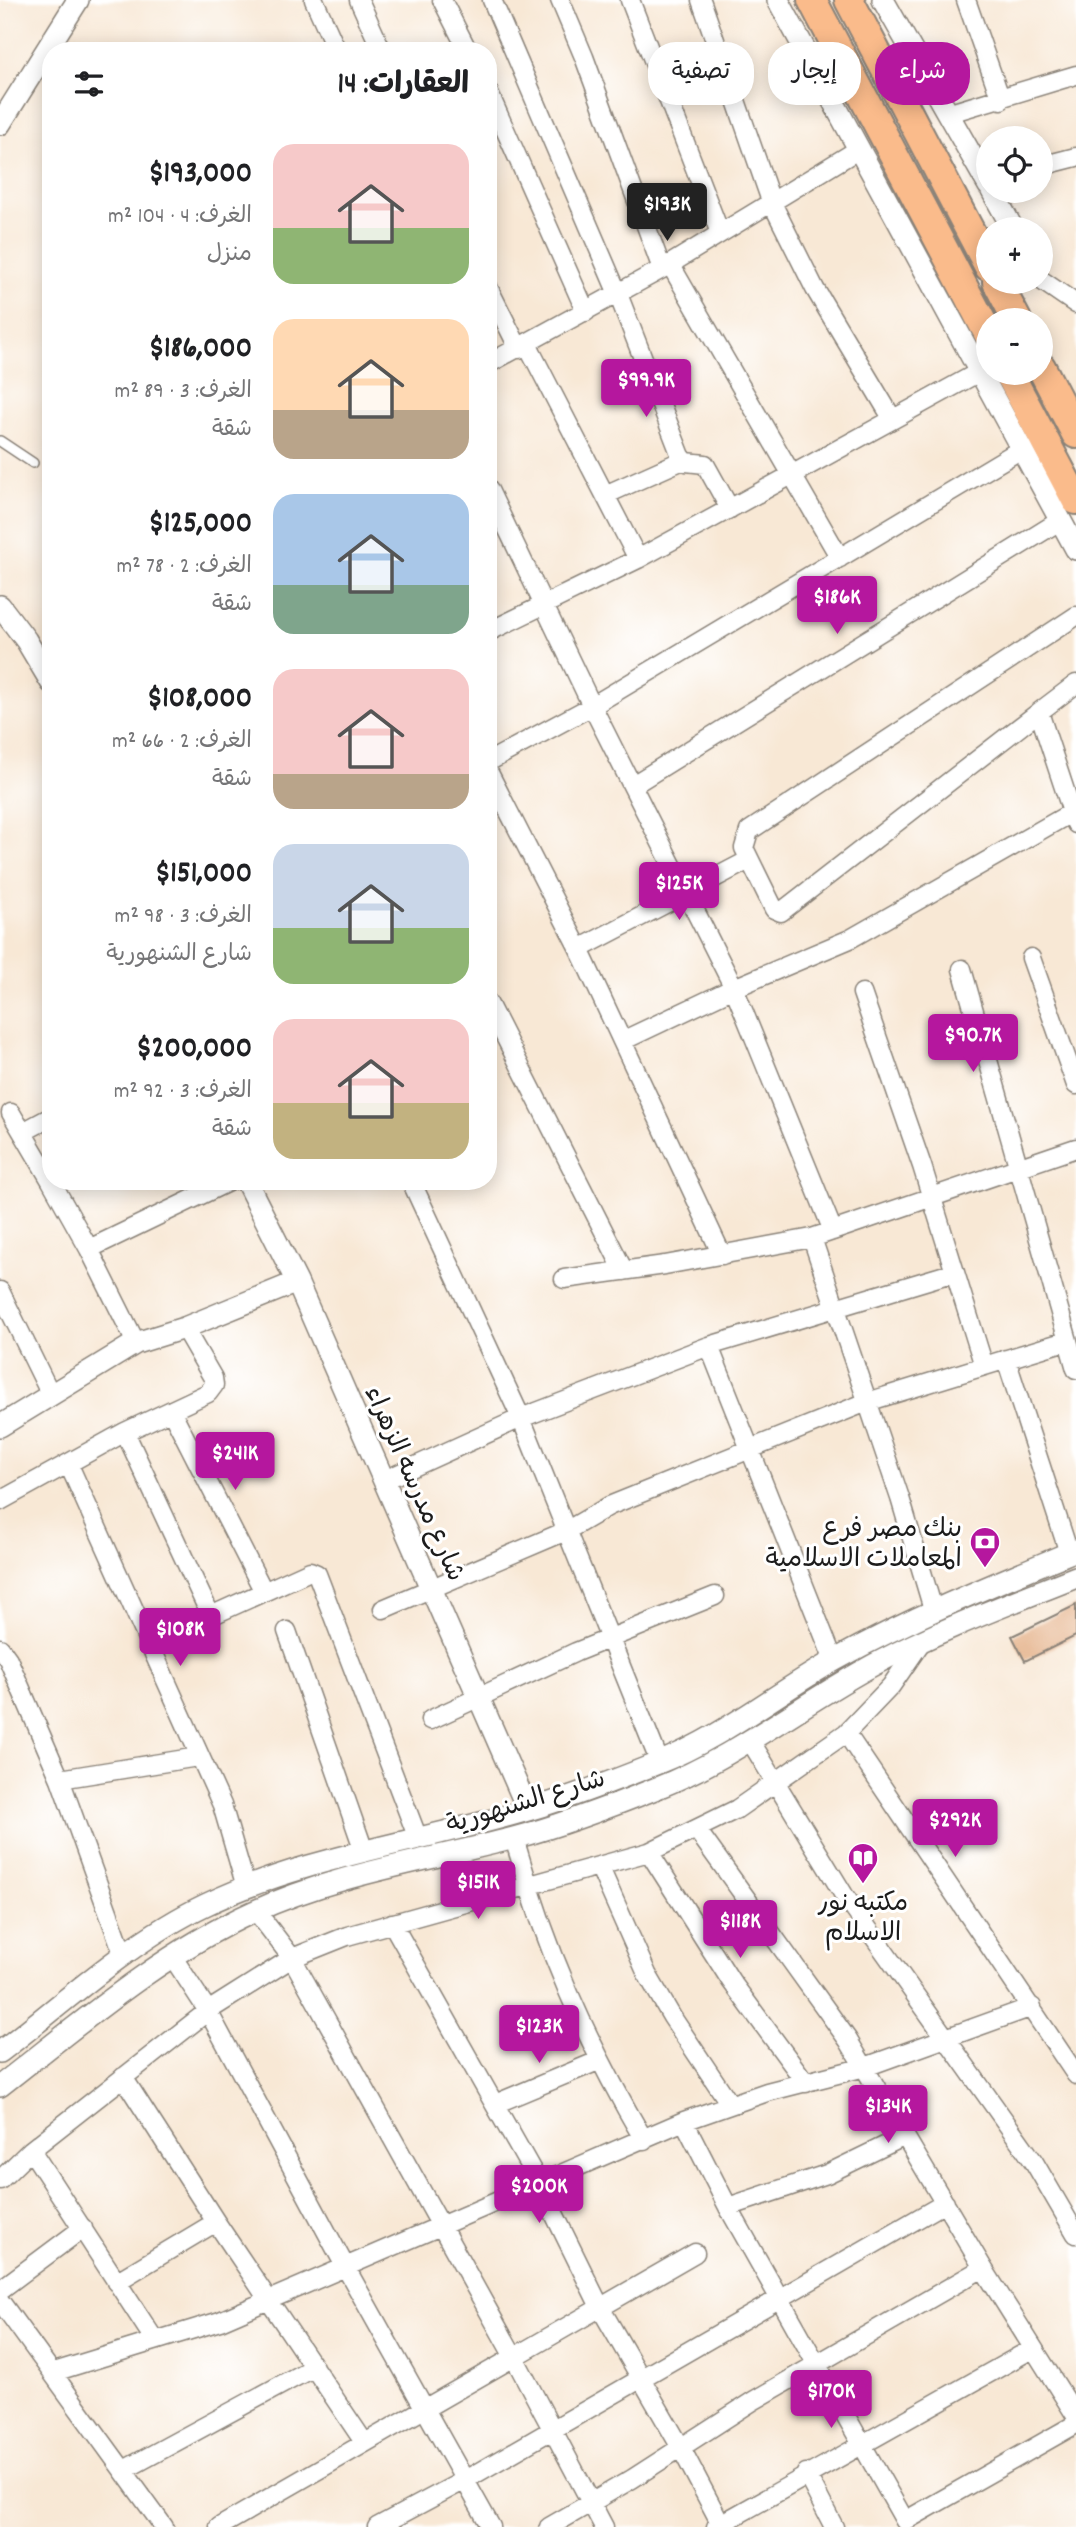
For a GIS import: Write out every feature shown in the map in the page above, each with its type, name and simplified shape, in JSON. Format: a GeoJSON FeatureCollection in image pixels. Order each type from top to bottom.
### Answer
{"type":"FeatureCollection","features":[{"type":"Feature","properties":{"kind":"highway"},"geometry":{"type":"LineString","coordinates":[[812,0],[976,310]]}},
{"type":"Feature","properties":{"kind":"highway"},"geometry":{"type":"LineString","coordinates":[[849,0],[976,237]]}},
{"type":"Feature","properties":{"kind":"highway"},"geometry":{"type":"LineString","coordinates":[[1014,385],[1069,510]]}},
{"type":"Feature","properties":{"kind":"highway"},"geometry":{"type":"LineString","coordinates":[[1050,385],[1076,434]]}},
{"type":"Feature","properties":{"kind":"street"},"geometry":{"type":"LineString","coordinates":[[54,42],[78,0]]}},
{"type":"Feature","properties":{"kind":"street"},"geometry":{"type":"LineString","coordinates":[[314,0],[333,42]]}},
{"type":"Feature","properties":{"kind":"street"},"geometry":{"type":"LineString","coordinates":[[359,0],[378,42]]}},
{"type":"Feature","properties":{"kind":"street"},"geometry":{"type":"LineString","coordinates":[[442,0],[463,42]]}},
{"type":"Feature","properties":{"kind":"street"},"geometry":{"type":"LineString","coordinates":[[492,0],[618,294],[683,460]]}},
{"type":"Feature","properties":{"kind":"street"},"geometry":{"type":"LineString","coordinates":[[560,0],[666,267],[792,472],[840,558]]}},
{"type":"Feature","properties":{"kind":"street"},"geometry":{"type":"LineString","coordinates":[[630,0],[720,233]]}},
{"type":"Feature","properties":{"kind":"street"},"geometry":{"type":"LineString","coordinates":[[701,0],[771,201],[815,289],[892,418]]}},
{"type":"Feature","properties":{"kind":"street"},"geometry":{"type":"LineString","coordinates":[[778,0],[976,362]]}},
{"type":"Feature","properties":{"kind":"street"},"geometry":{"type":"LineString","coordinates":[[883,0],[976,160]]}},
{"type":"Feature","properties":{"kind":"street"},"geometry":{"type":"LineString","coordinates":[[966,0],[1001,100]]}},
{"type":"Feature","properties":{"kind":"street"},"geometry":{"type":"LineString","coordinates":[[0,124],[42,61]]}},
{"type":"Feature","properties":{"kind":"street"},"geometry":{"type":"LineString","coordinates":[[950,113],[1001,100],[1076,75]]}},
{"type":"Feature","properties":{"kind":"street"},"geometry":{"type":"LineString","coordinates":[[497,111],[586,312]]}},
{"type":"Feature","properties":{"kind":"street"},"geometry":{"type":"LineString","coordinates":[[497,360],[666,267],[859,149]]}},
{"type":"Feature","properties":{"kind":"street"},"geometry":{"type":"LineString","coordinates":[[1053,163],[1076,157]]}},
{"type":"Feature","properties":{"kind":"street"},"geometry":{"type":"LineString","coordinates":[[1053,289],[1076,304]]}},
{"type":"Feature","properties":{"kind":"street"},"geometry":{"type":"LineString","coordinates":[[497,302],[638,559]]}},
{"type":"Feature","properties":{"kind":"street"},"geometry":{"type":"LineString","coordinates":[[497,628],[638,559],[792,472],[976,374]]}},
{"type":"Feature","properties":{"kind":"street"},"geometry":{"type":"LineString","coordinates":[[989,385],[1023,448],[1069,510],[1076,549]]}},
{"type":"Feature","properties":{"kind":"street"},"geometry":{"type":"LineString","coordinates":[[497,757],[592,706],[1023,448]]}},
{"type":"Feature","properties":{"kind":"street"},"geometry":{"type":"LineString","coordinates":[[605,495],[683,460],[705,464],[730,509]]}},
{"type":"Feature","properties":{"kind":"street"},"geometry":{"type":"LineString","coordinates":[[633,785],[1069,510]]}},
{"type":"Feature","properties":{"kind":"street"},"geometry":{"type":"LineString","coordinates":[[497,517],[734,988],[833,1231]]}},
{"type":"Feature","properties":{"kind":"street"},"geometry":{"type":"LineString","coordinates":[[0,606],[42,661]]}},
{"type":"Feature","properties":{"kind":"street"},"geometry":{"type":"LineString","coordinates":[[1076,616],[749,831],[744,848],[774,909],[781,912],[1076,684]]}},
{"type":"Feature","properties":{"kind":"street"},"geometry":{"type":"LineString","coordinates":[[622,1041],[734,988],[850,940],[1075,815],[1039,712]]}},
{"type":"Feature","properties":{"kind":"street"},"geometry":{"type":"LineString","coordinates":[[497,790],[579,949],[722,1255]]}},
{"type":"Feature","properties":{"kind":"street"},"geometry":{"type":"LineString","coordinates":[[579,949],[749,860]]}},
{"type":"Feature","properties":{"kind":"street"},"geometry":{"type":"LineString","coordinates":[[1031,958],[1076,1085]]}},
{"type":"Feature","properties":{"kind":"street"},"geometry":{"type":"LineString","coordinates":[[962,969],[1076,1369]]}},
{"type":"Feature","properties":{"kind":"street"},"geometry":{"type":"LineString","coordinates":[[862,993],[932,1196],[984,1366]]}},
{"type":"Feature","properties":{"kind":"street"},"geometry":{"type":"LineString","coordinates":[[497,1021],[624,1271]]}},
{"type":"Feature","properties":{"kind":"street"},"geometry":{"type":"LineString","coordinates":[[11,1113],[42,1165]]}},
{"type":"Feature","properties":{"kind":"street"},"geometry":{"type":"LineString","coordinates":[[23,1132],[42,1122]]}},
{"type":"Feature","properties":{"kind":"street"},"geometry":{"type":"LineString","coordinates":[[564,1279],[812,1238],[932,1196],[1021,1169],[1076,1148]]}},
{"type":"Feature","properties":{"kind":"street"},"geometry":{"type":"LineString","coordinates":[[56,1190],[135,1343]]}},
{"type":"Feature","properties":{"kind":"street"},"geometry":{"type":"LineString","coordinates":[[89,1250],[212,1190]]}},
{"type":"Feature","properties":{"kind":"street","name":"شارع مدرسه الزهراء"},"geometry":{"type":"LineString","coordinates":[[251,1190],[297,1282],[527,1810]]}},
{"type":"Feature","properties":{"kind":"street"},"geometry":{"type":"LineString","coordinates":[[415,1190],[521,1418],[660,1763]]}},
{"type":"Feature","properties":{"kind":"street"},"geometry":{"type":"LineString","coordinates":[[812,1238],[900,1498],[933,1609]]}},
{"type":"Feature","properties":{"kind":"street"},"geometry":{"type":"LineString","coordinates":[[385,1480],[521,1418],[709,1346],[955,1272]]}},
{"type":"Feature","properties":{"kind":"street"},"geometry":{"type":"LineString","coordinates":[[0,1426],[135,1343],[184,1328],[297,1282]]}},
{"type":"Feature","properties":{"kind":"street"},"geometry":{"type":"LineString","coordinates":[[2,1299],[51,1395]]}},
{"type":"Feature","properties":{"kind":"street"},"geometry":{"type":"LineString","coordinates":[[0,1501],[125,1432],[208,1393],[214,1385],[213,1378],[184,1328]]}},
{"type":"Feature","properties":{"kind":"street"},"geometry":{"type":"LineString","coordinates":[[383,1609],[566,1531],[609,1506],[867,1402],[1066,1341]]}},
{"type":"Feature","properties":{"kind":"street"},"geometry":{"type":"LineString","coordinates":[[709,1346],[834,1661]]}},
{"type":"Feature","properties":{"kind":"street"},"geometry":{"type":"LineString","coordinates":[[1006,1359],[1072,1551]]}},
{"type":"Feature","properties":{"kind":"street"},"geometry":{"type":"LineString","coordinates":[[172,1412],[264,1590]]}},
{"type":"Feature","properties":{"kind":"street"},"geometry":{"type":"LineString","coordinates":[[125,1432],[209,1612],[215,1614],[310,1571],[317,1574],[417,1836]]}},
{"type":"Feature","properties":{"kind":"street"},"geometry":{"type":"LineString","coordinates":[[69,1465],[198,1757],[222,1805],[246,1887]]}},
{"type":"Feature","properties":{"kind":"street","name":"شارع الشنهورية"},"geometry":{"type":"LineString","coordinates":[[0,2052],[124,1956],[202,1906],[246,1887],[365,1850],[527,1810],[660,1763],[727,1727],[834,1661],[933,1609],[1072,1551]]}},
{"type":"Feature","properties":{"kind":"street","name":"شارع الشنهورية"},"geometry":{"type":"LineString","coordinates":[[0,2086],[172,1956],[256,1911],[323,1886],[514,1838],[655,1789],[706,1767],[751,1742],[874,1665],[922,1641],[1076,1577]]}},
{"type":"Feature","properties":{"kind":"street"},"geometry":{"type":"LineString","coordinates":[[429,1720],[608,1639],[715,1596]]}},
{"type":"Feature","properties":{"kind":"street"},"geometry":{"type":"LineString","coordinates":[[286,1631],[365,1850]]}},
{"type":"Feature","properties":{"kind":"street"},"geometry":{"type":"LineString","coordinates":[[0,2180],[31,2150],[208,2011],[292,1958],[347,1936],[649,1853],[697,1830],[777,1783],[846,1733],[891,1686],[922,1641]]}},
{"type":"Feature","properties":{"kind":"street"},"geometry":{"type":"LineString","coordinates":[[0,1648],[8,1659],[60,1779],[124,1956]]}},
{"type":"Feature","properties":{"kind":"street"},"geometry":{"type":"LineString","coordinates":[[846,1733],[1076,2075]]}},
{"type":"Feature","properties":{"kind":"street"},"geometry":{"type":"LineString","coordinates":[[751,1742],[844,1895],[949,2038],[1034,2162],[1076,2234]]}},
{"type":"Feature","properties":{"kind":"street"},"geometry":{"type":"LineString","coordinates":[[60,1779],[198,1757]]}},
{"type":"Feature","properties":{"kind":"street"},"geometry":{"type":"LineString","coordinates":[[697,1830],[865,2067],[983,2268],[1076,2416]]}},
{"type":"Feature","properties":{"kind":"street"},"geometry":{"type":"LineString","coordinates":[[514,1838],[528,1887],[572,2005],[598,2061],[643,2140]]}},
{"type":"Feature","properties":{"kind":"street"},"geometry":{"type":"LineString","coordinates":[[649,1853],[731,1981],[806,2083]]}},
{"type":"Feature","properties":{"kind":"street"},"geometry":{"type":"LineString","coordinates":[[600,1868],[647,1974],[730,2104]]}},
{"type":"Feature","properties":{"kind":"street"},"geometry":{"type":"LineString","coordinates":[[256,1911],[292,1958],[514,2357],[604,2527]]}},
{"type":"Feature","properties":{"kind":"street"},"geometry":{"type":"LineString","coordinates":[[392,1923],[539,2183],[601,2309],[680,2445],[719,2525],[806,2473],[1032,2349]]}},
{"type":"Feature","properties":{"kind":"street"},"geometry":{"type":"LineString","coordinates":[[172,1956],[208,2011],[346,2268],[491,2527]]}},
{"type":"Feature","properties":{"kind":"street"},"geometry":{"type":"LineString","coordinates":[[54,2372],[154,2339],[220,2321],[684,2121],[730,2104],[865,2067],[1032,2007]]}},
{"type":"Feature","properties":{"kind":"street"},"geometry":{"type":"LineString","coordinates":[[495,2104],[598,2061]]}},
{"type":"Feature","properties":{"kind":"street"},"geometry":{"type":"LineString","coordinates":[[123,2077],[216,2222],[364,2442]]}},
{"type":"Feature","properties":{"kind":"street"},"geometry":{"type":"LineString","coordinates":[[684,2121],[778,2299],[861,2444],[900,2524],[1076,2424]]}},
{"type":"Feature","properties":{"kind":"street"},"geometry":{"type":"LineString","coordinates":[[728,2207],[827,2174],[905,2136]]}},
{"type":"Feature","properties":{"kind":"street"},"geometry":{"type":"LineString","coordinates":[[31,2150],[154,2339]]}},
{"type":"Feature","properties":{"kind":"street"},"geometry":{"type":"LineString","coordinates":[[377,2527],[465,2480],[945,2203]]}},
{"type":"Feature","properties":{"kind":"street"},"geometry":{"type":"LineString","coordinates":[[116,2283],[216,2222]]}},
{"type":"Feature","properties":{"kind":"street"},"geometry":{"type":"LineString","coordinates":[[0,2290],[83,2228]]}},
{"type":"Feature","properties":{"kind":"street"},"geometry":{"type":"LineString","coordinates":[[219,2527],[695,2253]]}},
{"type":"Feature","properties":{"kind":"street"},"geometry":{"type":"LineString","coordinates":[[549,2527],[592,2503],[680,2445],[983,2268]]}},
{"type":"Feature","properties":{"kind":"street"},"geometry":{"type":"LineString","coordinates":[[0,2301],[164,2527]]}},
{"type":"Feature","properties":{"kind":"street"},"geometry":{"type":"LineString","coordinates":[[124,2470],[314,2367]]}},
{"type":"Feature","properties":{"kind":"street"},"geometry":{"type":"LineString","coordinates":[[806,2473],[834,2527]]}},
{"type":"Feature","properties":{"kind":"lane"},"geometry":{"type":"LineString","coordinates":[[0,441],[33,463]]}},
{"type":"Feature","properties":{"kind":"building"},"geometry":{"type":"Polygon","coordinates":[[[1076,1605],[1076,1636],[1025,1661],[1012,1636],[1076,1605]]]}},
{"type":"Feature","properties":{"kind":"place","name":"بنك مصر فرع المعاملات الاسلامية"},"geometry":{"type":"Point","coordinates":[985,1569]}},
{"type":"Feature","properties":{"kind":"place","name":"مكتبه نور الاسلام"},"geometry":{"type":"Point","coordinates":[863,1885]}}]}
